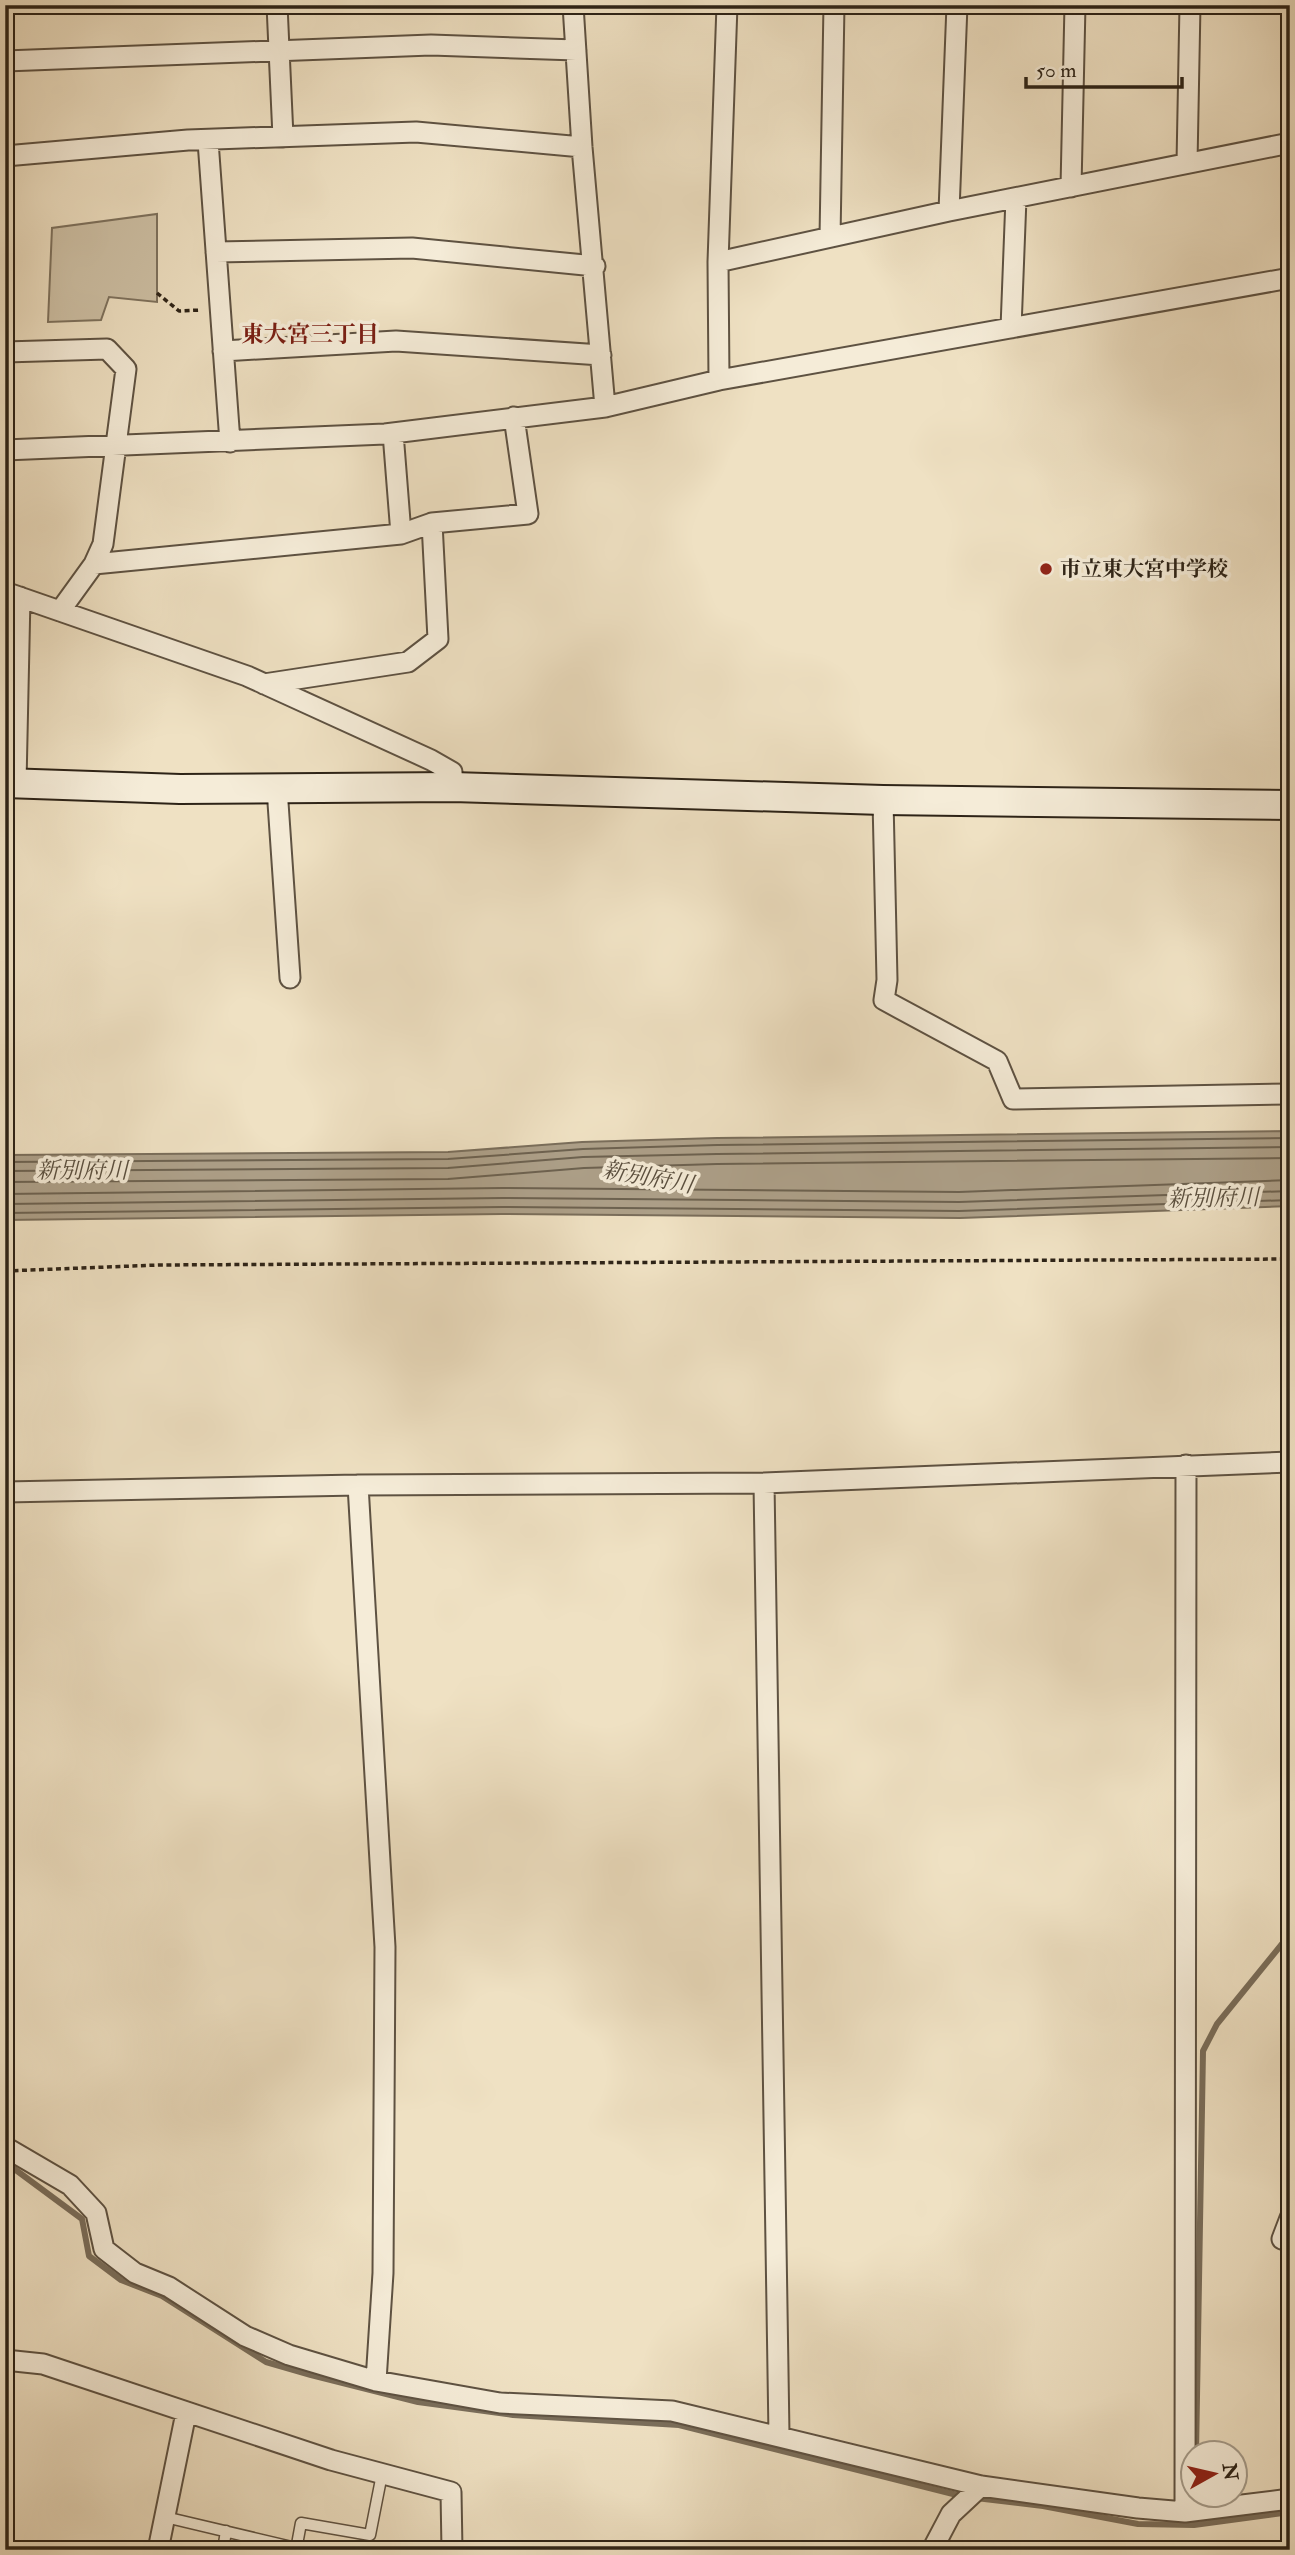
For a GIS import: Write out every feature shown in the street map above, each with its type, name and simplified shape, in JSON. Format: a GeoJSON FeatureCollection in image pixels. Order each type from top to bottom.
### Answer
{"type":"FeatureCollection","features":[{"type":"Feature","properties":{"kind":"street"},"geometry":{"type":"LineString","coordinates":[[277,5],[283,137]]}},
{"type":"Feature","properties":{"kind":"street"},"geometry":{"type":"LineString","coordinates":[[573,5],[582,147],[606,407]]}},
{"type":"Feature","properties":{"kind":"street"},"geometry":{"type":"LineString","coordinates":[[719,380],[718,262],[727,5]]}},
{"type":"Feature","properties":{"kind":"street"},"geometry":{"type":"LineString","coordinates":[[830,237],[834,5]]}},
{"type":"Feature","properties":{"kind":"street"},"geometry":{"type":"LineString","coordinates":[[950,211],[957,5]]}},
{"type":"Feature","properties":{"kind":"street"},"geometry":{"type":"LineString","coordinates":[[1071,187],[1075,5]]}},
{"type":"Feature","properties":{"kind":"street"},"geometry":{"type":"LineString","coordinates":[[1187,163],[1190,5]]}},
{"type":"Feature","properties":{"kind":"street"},"geometry":{"type":"LineString","coordinates":[[5,61],[431,46],[576,50]]}},
{"type":"Feature","properties":{"kind":"street"},"geometry":{"type":"LineString","coordinates":[[5,156],[188,140],[416,132],[582,147]]}},
{"type":"Feature","properties":{"kind":"street"},"geometry":{"type":"LineString","coordinates":[[208,141],[230,442]]}},
{"type":"Feature","properties":{"kind":"street"},"geometry":{"type":"LineString","coordinates":[[718,262],[950,211],[1290,143]]}},
{"type":"Feature","properties":{"kind":"street"},"geometry":{"type":"LineString","coordinates":[[1012,328],[1016,198]]}},
{"type":"Feature","properties":{"kind":"street"},"geometry":{"type":"LineString","coordinates":[[216,252],[412,248],[595,266]]}},
{"type":"Feature","properties":{"kind":"street"},"geometry":{"type":"LineString","coordinates":[[5,450],[393,433],[606,407],[719,380],[1290,278]]}},
{"type":"Feature","properties":{"kind":"street"},"geometry":{"type":"LineString","coordinates":[[223,351],[396,341],[601,355]]}},
{"type":"Feature","properties":{"kind":"street"},"geometry":{"type":"LineString","coordinates":[[5,352],[107,349],[126,369],[103,544],[94,564],[60,611]]}},
{"type":"Feature","properties":{"kind":"street"},"geometry":{"type":"LineString","coordinates":[[94,564],[401,534],[432,523],[528,514],[514,417]]}},
{"type":"Feature","properties":{"kind":"street"},"geometry":{"type":"LineString","coordinates":[[393,433],[401,534]]}},
{"type":"Feature","properties":{"kind":"street"},"geometry":{"type":"LineString","coordinates":[[264,684],[408,662],[438,639],[432,523]]}},
{"type":"Feature","properties":{"kind":"street"},"geometry":{"type":"LineString","coordinates":[[453,787],[452,772],[431,760],[264,684],[12,595],[10,783],[180,789],[453,787],[883,800],[1290,805]]}},
{"type":"Feature","properties":{"kind":"street"},"geometry":{"type":"LineString","coordinates":[[276,788],[290,978]]}},
{"type":"Feature","properties":{"kind":"street"},"geometry":{"type":"LineString","coordinates":[[883,800],[887,980],[884,1000],[997,1061],[1013,1099],[1290,1094]]}},
{"type":"Feature","properties":{"kind":"street"},"geometry":{"type":"LineString","coordinates":[[5,1492],[358,1485],[764,1483],[1290,1462]]}},
{"type":"Feature","properties":{"kind":"street"},"geometry":{"type":"LineString","coordinates":[[1185,2512],[1186,1465]]}},
{"type":"Feature","properties":{"kind":"street"},"geometry":{"type":"LineString","coordinates":[[764,1483],[779,2435]]}},
{"type":"Feature","properties":{"kind":"street"},"geometry":{"type":"LineString","coordinates":[[358,1485],[385,1947],[383,2273],[376,2381]]}},
{"type":"Feature","properties":{"kind":"street"},"geometry":{"type":"LineString","coordinates":[[5,2147],[70,2185],[96,2213],[104,2249],[135,2273],[169,2287],[245,2336],[289,2355],[376,2381],[500,2403],[672,2411],[981,2486],[1185,2512],[1290,2499]]}},
{"type":"Feature","properties":{"kind":"street"},"geometry":{"type":"LineString","coordinates":[[1290,2218],[1282,2239],[1290,2241]]}},
{"type":"Feature","properties":{"kind":"street"},"geometry":{"type":"LineString","coordinates":[[5,2360],[43,2364],[186,2413],[382,2474],[451,2492],[452,2550]]}},
{"type":"Feature","properties":{"kind":"street"},"geometry":{"type":"LineString","coordinates":[[158,2550],[186,2413]]}},
{"type":"Feature","properties":{"kind":"street"},"geometry":{"type":"LineString","coordinates":[[932,2550],[951,2514],[981,2486]]}},
{"type":"Feature","properties":{"kind":"lane"},"geometry":{"type":"LineString","coordinates":[[165,2517],[296,2549],[301,2523],[370,2535],[382,2474]]}},
{"type":"Feature","properties":{"kind":"lane"},"geometry":{"type":"LineString","coordinates":[[223,2550],[226,2531]]}},
{"type":"Feature","properties":{"kind":"path"},"geometry":{"type":"LineString","coordinates":[[157,293],[179,311],[220,310]]}},
{"type":"Feature","properties":{"kind":"path"},"geometry":{"type":"LineString","coordinates":[[5,1271],[158,1265],[1290,1259]]}},
{"type":"Feature","properties":{"kind":"shaded area"},"geometry":{"type":"Polygon","coordinates":[[[157,214],[157,302],[109,297],[101,320],[48,322],[52,228],[157,214]]]}},
{"type":"Feature","properties":{"kind":"water","name":"新別府川"},"geometry":{"type":"Polygon","coordinates":[[[1290,1131],[1290,1206],[960,1218],[502,1214],[5,1220],[5,1155],[448,1152],[582,1142],[717,1138],[1290,1131]]]}},
{"type":"Feature","properties":{"kind":"waterway"},"geometry":{"type":"LineString","coordinates":[[1196,2440],[1203,2051],[1217,2024],[1290,1934]]}},
{"type":"Feature","properties":{"kind":"waterway"},"geometry":{"type":"LineString","coordinates":[[5,2162],[82,2219],[89,2256],[121,2280],[162,2296],[266,2362],[418,2402],[513,2415],[679,2425],[965,2497]]}},
{"type":"Feature","properties":{"kind":"waterway"},"geometry":{"type":"LineString","coordinates":[[976,2498],[1043,2506],[1138,2524],[1194,2525],[1290,2512]]}},
{"type":"Feature","properties":{"kind":"place","name":"市立東大宮中学校"},"geometry":{"type":"Point","coordinates":[1046,569]}},
{"type":"Feature","properties":{"kind":"district","name":"東大宮三丁目"},"geometry":{"type":"Point","coordinates":[310,334]}}]}
